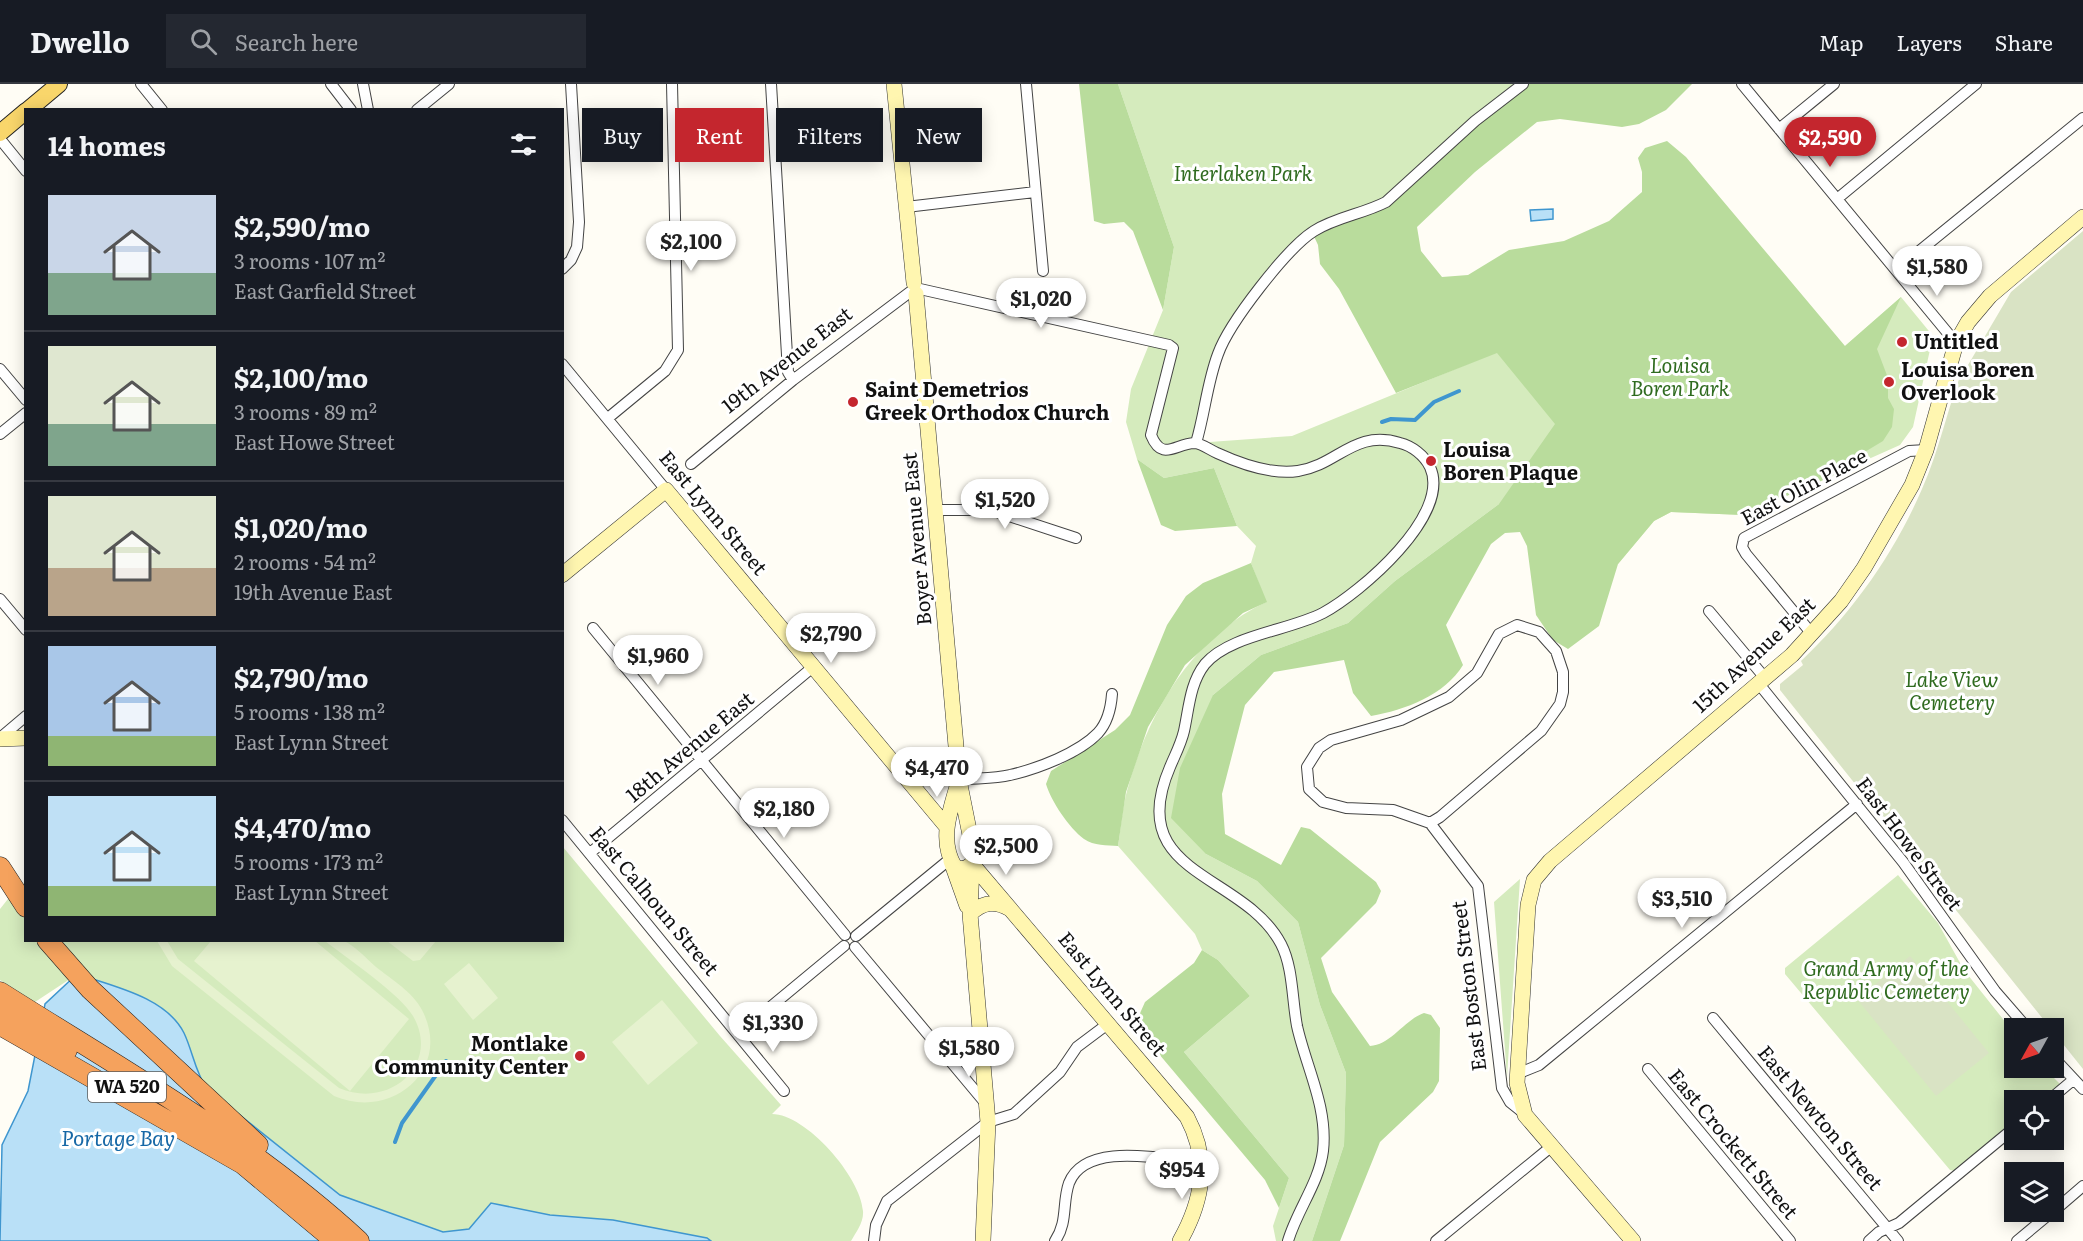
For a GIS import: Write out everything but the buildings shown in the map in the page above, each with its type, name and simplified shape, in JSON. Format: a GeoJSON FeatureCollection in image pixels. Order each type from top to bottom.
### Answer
{"type":"FeatureCollection","features":[{"type":"Feature","properties":{"kind":"highway"},"geometry":{"type":"LineString","coordinates":[[0,867],[24,904]]}},
{"type":"Feature","properties":{"kind":"highway"},"geometry":{"type":"LineString","coordinates":[[49,942],[90,989],[190,1079],[318,1203]]}},
{"type":"Feature","properties":{"kind":"highway","name":"WA 520"},"geometry":{"type":"LineString","coordinates":[[0,992],[233,1140],[318,1203],[359,1241]]}},
{"type":"Feature","properties":{"kind":"highway","name":"WA 520"},"geometry":{"type":"LineString","coordinates":[[0,1009],[187,1124],[251,1168],[335,1241]]}},
{"type":"Feature","properties":{"kind":"highway"},"geometry":{"type":"LineString","coordinates":[[0,1025],[251,1168]]}},
{"type":"Feature","properties":{"kind":"main road"},"geometry":{"type":"LineString","coordinates":[[29,108],[58,84]]}},
{"type":"Feature","properties":{"kind":"main road"},"geometry":{"type":"LineString","coordinates":[[0,132],[24,112]]}},
{"type":"Feature","properties":{"kind":"street"},"geometry":{"type":"LineString","coordinates":[[141,84],[160,108]]}},
{"type":"Feature","properties":{"kind":"street"},"geometry":{"type":"LineString","coordinates":[[331,84],[349,108]]}},
{"type":"Feature","properties":{"kind":"street"},"geometry":{"type":"LineString","coordinates":[[363,84],[368,108]]}},
{"type":"Feature","properties":{"kind":"street"},"geometry":{"type":"LineString","coordinates":[[419,108],[449,84]]}},
{"type":"Feature","properties":{"kind":"street"},"geometry":{"type":"LineString","coordinates":[[564,267],[571,260],[577,247],[579,222],[571,84]]}},
{"type":"Feature","properties":{"kind":"street"},"geometry":{"type":"LineString","coordinates":[[608,418],[665,371],[678,350],[672,84]]}},
{"type":"Feature","properties":{"kind":"street"},"geometry":{"type":"LineString","coordinates":[[771,84],[788,372],[793,380]]}},
{"type":"Feature","properties":{"kind":"street","name":"Boyer Avenue East"},"geometry":{"type":"LineString","coordinates":[[894,84],[936,510],[959,780],[974,855],[972,865]]}},
{"type":"Feature","properties":{"kind":"street"},"geometry":{"type":"LineString","coordinates":[[1026,84],[1042,271]]}},
{"type":"Feature","properties":{"kind":"street"},"geometry":{"type":"LineString","coordinates":[[1196,443],[1219,351],[1230,330],[1278,266],[1312,232],[1336,220],[1371,210],[1386,202],[1466,128],[1522,84]]}},
{"type":"Feature","properties":{"kind":"street"},"geometry":{"type":"LineString","coordinates":[[1742,84],[1956,343]]}},
{"type":"Feature","properties":{"kind":"street"},"geometry":{"type":"LineString","coordinates":[[1779,129],[1833,84]]}},
{"type":"Feature","properties":{"kind":"street"},"geometry":{"type":"LineString","coordinates":[[1837,199],[1976,84]]}},
{"type":"Feature","properties":{"kind":"street"},"geometry":{"type":"LineString","coordinates":[[1896,270],[2083,118]]}},
{"type":"Feature","properties":{"kind":"street"},"geometry":{"type":"LineString","coordinates":[[0,139],[24,169]]}},
{"type":"Feature","properties":{"kind":"street"},"geometry":{"type":"LineString","coordinates":[[906,207],[1035,192]]}},
{"type":"Feature","properties":{"kind":"street","name":"15th Avenue East"},"geometry":{"type":"LineString","coordinates":[[1534,880],[1550,861],[1762,681],[1812,634],[1841,601],[1864,568],[1912,485],[1926,450],[1956,343],[1973,315],[1990,296],[2083,217]]}},
{"type":"Feature","properties":{"kind":"street"},"geometry":{"type":"LineString","coordinates":[[915,289],[1161,341],[1173,348],[1151,435],[1158,447],[1164,450],[1196,443],[1251,466],[1292,472],[1309,469],[1362,441],[1387,440],[1406,444],[1420,454],[1430,467],[1433,477],[1431,499],[1421,523],[1410,540],[1361,586],[1324,613],[1294,626],[1230,646],[1206,663],[1196,678],[1184,734],[1159,800],[1159,824],[1173,849],[1204,878],[1261,916],[1282,946],[1286,959],[1298,1030],[1323,1124],[1323,1150],[1318,1171],[1297,1214],[1288,1241]]}},
{"type":"Feature","properties":{"kind":"street","name":"19th Avenue East"},"geometry":{"type":"LineString","coordinates":[[692,464],[793,380],[915,289]]}},
{"type":"Feature","properties":{"kind":"street","name":"East Lynn Street"},"geometry":{"type":"LineString","coordinates":[[564,366],[946,826]]}},
{"type":"Feature","properties":{"kind":"street"},"geometry":{"type":"LineString","coordinates":[[0,369],[24,398]]}},
{"type":"Feature","properties":{"kind":"street"},"geometry":{"type":"LineString","coordinates":[[0,434],[24,415]]}},
{"type":"Feature","properties":{"kind":"street","name":"East Olin Place"},"geometry":{"type":"LineString","coordinates":[[1812,634],[1746,554],[1742,547],[1744,538],[1909,451],[1926,450]]}},
{"type":"Feature","properties":{"kind":"street"},"geometry":{"type":"LineString","coordinates":[[564,573],[666,490]]}},
{"type":"Feature","properties":{"kind":"street"},"geometry":{"type":"LineString","coordinates":[[936,510],[991,510],[1076,538]]}},
{"type":"Feature","properties":{"kind":"street"},"geometry":{"type":"LineString","coordinates":[[0,599],[24,628]]}},
{"type":"Feature","properties":{"kind":"street","name":"East Howe Street"},"geometry":{"type":"LineString","coordinates":[[1709,611],[1903,862],[1995,991],[2018,1018]]}},
{"type":"Feature","properties":{"kind":"street"},"geometry":{"type":"LineString","coordinates":[[1517,625],[1539,632],[1556,651],[1563,672],[1563,692],[1557,711],[1541,731],[1430,823],[1393,810],[1346,808],[1323,802],[1313,794],[1307,782],[1311,760],[1319,748],[1331,740],[1401,720],[1449,697],[1477,673],[1495,640],[1504,630],[1517,625]]}},
{"type":"Feature","properties":{"kind":"street"},"geometry":{"type":"LineString","coordinates":[[593,628],[987,1105]]}},
{"type":"Feature","properties":{"kind":"street","name":"18th Avenue East"},"geometry":{"type":"LineString","coordinates":[[590,853],[702,762],[813,667]]}},
{"type":"Feature","properties":{"kind":"street"},"geometry":{"type":"LineString","coordinates":[[959,780],[1009,776],[1047,764],[1070,752],[1098,733],[1110,709],[1112,694]]}},
{"type":"Feature","properties":{"kind":"street"},"geometry":{"type":"LineString","coordinates":[[0,738],[24,718]]}},
{"type":"Feature","properties":{"kind":"street"},"geometry":{"type":"LineString","coordinates":[[0,738],[24,738]]}},
{"type":"Feature","properties":{"kind":"street","name":"Boyer Avenue East"},"geometry":{"type":"LineString","coordinates":[[946,826],[959,780]]}},
{"type":"Feature","properties":{"kind":"street"},"geometry":{"type":"LineString","coordinates":[[1517,1074],[1539,1065],[1857,804]]}},
{"type":"Feature","properties":{"kind":"street"},"geometry":{"type":"LineString","coordinates":[[969,823],[956,817],[946,826],[950,860],[970,914]]}},
{"type":"Feature","properties":{"kind":"street","name":"East Calhoun Street"},"geometry":{"type":"LineString","coordinates":[[564,822],[739,1033],[784,1091]]}},
{"type":"Feature","properties":{"kind":"street","name":"East Boston Street"},"geometry":{"type":"LineString","coordinates":[[1430,823],[1479,886],[1502,1088],[1510,1102],[1526,1114],[1633,1241]]}},
{"type":"Feature","properties":{"kind":"street"},"geometry":{"type":"LineString","coordinates":[[739,1033],[950,860]]}},
{"type":"Feature","properties":{"kind":"street"},"geometry":{"type":"LineString","coordinates":[[950,860],[959,869],[972,865],[970,914],[988,1122],[983,1241]]}},
{"type":"Feature","properties":{"kind":"street","name":"East Lynn Street"},"geometry":{"type":"LineString","coordinates":[[972,865],[1015,912],[1183,1110],[1195,1133],[1202,1162],[1198,1204],[1180,1241]]}},
{"type":"Feature","properties":{"kind":"street","name":"East Boston Street"},"geometry":{"type":"LineString","coordinates":[[1526,1114],[1518,1094],[1517,1074],[1528,905],[1534,880]]}},
{"type":"Feature","properties":{"kind":"street"},"geometry":{"type":"LineString","coordinates":[[970,914],[991,902],[1002,904],[1015,912]]}},
{"type":"Feature","properties":{"kind":"street","name":"East Newton Street"},"geometry":{"type":"LineString","coordinates":[[1713,1017],[1898,1241]]}},
{"type":"Feature","properties":{"kind":"street"},"geometry":{"type":"LineString","coordinates":[[874,1241],[876,1225],[887,1201],[988,1122],[1014,1114],[1060,1072],[1077,1047],[1109,1023]]}},
{"type":"Feature","properties":{"kind":"street","name":"East Crockett Street"},"geometry":{"type":"LineString","coordinates":[[1648,1069],[1790,1241]]}},
{"type":"Feature","properties":{"kind":"street"},"geometry":{"type":"LineString","coordinates":[[2064,1070],[2083,1089]]}},
{"type":"Feature","properties":{"kind":"street"},"geometry":{"type":"LineString","coordinates":[[2061,1090],[2073,1080]]}},
{"type":"Feature","properties":{"kind":"street"},"geometry":{"type":"LineString","coordinates":[[1869,1241],[1888,1229],[2004,1136]]}},
{"type":"Feature","properties":{"kind":"street"},"geometry":{"type":"LineString","coordinates":[[1437,1241],[1552,1146]]}},
{"type":"Feature","properties":{"kind":"street"},"geometry":{"type":"LineString","coordinates":[[1055,1241],[1064,1227],[1068,1186],[1077,1171],[1091,1160],[1110,1156],[1202,1162]]}},
{"type":"Feature","properties":{"kind":"street"},"geometry":{"type":"LineString","coordinates":[[2064,1202],[2083,1186]]}},
{"type":"Feature","properties":{"kind":"street"},"geometry":{"type":"LineString","coordinates":[[2017,1241],[2040,1222]]}},
{"type":"Feature","properties":{"kind":"green space"},"geometry":{"type":"Polygon","coordinates":[[[1079,84],[1118,84],[1174,247],[1163,310],[1133,231],[1124,222],[1104,224],[1094,221],[1079,84]]]}},
{"type":"Feature","properties":{"kind":"green space","name":"Interlaken Park"},"geometry":{"type":"Polygon","coordinates":[[[1118,84],[1523,84],[1386,202],[1324,225],[1278,265],[1219,351],[1196,443],[1292,436],[1497,352],[1845,346],[1901,297],[1933,336],[1913,427],[1900,445],[1743,515],[1671,512],[1654,521],[1618,564],[1499,504],[1395,581],[1348,623],[1261,655],[1213,695],[1206,854],[1257,881],[1298,922],[1320,1005],[1346,1073],[1344,1145],[1312,1241],[1276,1241],[1273,1226],[1289,1178],[1184,1052],[1250,996],[1218,960],[1202,950],[1195,934],[1118,846],[1125,798],[1136,762],[1160,707],[1176,681],[1216,635],[1240,617],[1266,602],[1251,563],[1256,546],[1237,526],[1214,468],[1164,478],[1137,459],[1126,422],[1131,389],[1163,310],[1174,247],[1118,84]]]}},
{"type":"Feature","properties":{"kind":"green space","name":"Louisa Boren Park"},"geometry":{"type":"Polygon","coordinates":[[[1523,84],[1692,84],[1666,110],[1639,124],[1622,127],[1560,119],[1537,122],[1475,172],[1417,227],[1421,251],[1442,277],[1468,275],[1509,250],[1564,241],[1609,221],[1642,192],[1642,172],[1638,158],[1645,148],[1667,141],[1686,157],[1845,346],[1901,297],[1877,349],[1888,378],[1888,398],[1894,409],[1892,427],[1883,441],[1863,453],[1867,461],[1743,515],[1671,512],[1654,521],[1618,564],[1599,626],[1568,649],[1553,640],[1536,615],[1527,546],[1520,532],[1505,533],[1491,544],[1446,625],[1463,665],[1446,685],[1435,693],[1397,710],[1371,716],[1353,693],[1344,660],[1274,672],[1245,705],[1222,794],[1225,834],[1281,865],[1301,827],[1310,829],[1376,882],[1381,891],[1376,903],[1321,958],[1332,992],[1370,1046],[1378,1045],[1424,1013],[1431,1015],[1440,1028],[1439,1081],[1433,1092],[1380,1142],[1340,1241],[1312,1241],[1344,1145],[1346,1073],[1320,1005],[1298,922],[1257,881],[1206,854],[1171,818],[1180,768],[1213,695],[1261,655],[1348,623],[1395,581],[1499,504],[1555,424],[1497,353],[1396,393],[1339,289],[1320,264],[1318,245],[1312,232],[1370,210],[1523,84]]]}},
{"type":"Feature","properties":{"kind":"green space","name":"Lake View Cemetery"},"geometry":{"type":"Polygon","coordinates":[[[2083,231],[2083,1069],[2064,1045],[2064,1018],[2042,1018],[1780,690],[1780,684],[1803,665],[1801,661],[1854,603],[1898,537],[1928,475],[1962,371],[1968,365],[2011,292],[2083,231]]]}},
{"type":"Feature","properties":{"kind":"green space"},"geometry":{"type":"Polygon","coordinates":[[[1137,459],[1164,478],[1214,468],[1237,526],[1175,531],[1161,525],[1137,459]]]}},
{"type":"Feature","properties":{"kind":"green space"},"geometry":{"type":"Polygon","coordinates":[[[1251,563],[1267,602],[1243,613],[1185,665],[1148,727],[1126,792],[1118,846],[1096,844],[1084,839],[1061,814],[1052,798],[1046,784],[1051,771],[1115,730],[1130,715],[1167,625],[1186,596],[1203,583],[1251,563]]]}},
{"type":"Feature","properties":{"kind":"green space"},"geometry":{"type":"Polygon","coordinates":[[[564,848],[720,1036],[781,1105],[772,1114],[786,1117],[800,1124],[830,1150],[842,1165],[860,1197],[863,1211],[861,1223],[851,1241],[371,1241],[73,977],[35,1002],[0,980],[0,909],[19,885],[24,883],[24,942],[564,942],[564,848]]]}},
{"type":"Feature","properties":{"kind":"green space","name":"Grand Army of the Republic Cemetery"},"geometry":{"type":"Polygon","coordinates":[[[1898,875],[1938,923],[1964,970],[2004,1020],[2004,1078],[2054,1078],[2060,1084],[2053,1090],[2004,1090],[2004,1130],[1956,1171],[1950,1170],[1785,974],[1785,968],[1898,875]]]}},
{"type":"Feature","properties":{"kind":"green space"},"geometry":{"type":"Polygon","coordinates":[[[1520,879],[1507,1077],[1494,902],[1520,879]]]}},
{"type":"Feature","properties":{"kind":"green space"},"geometry":{"type":"Polygon","coordinates":[[[158,942],[168,942],[178,959],[339,1088],[358,1093],[376,1093],[392,1088],[406,1078],[415,1066],[420,1051],[420,1034],[407,1007],[373,977],[326,942],[346,942],[401,986],[418,1003],[429,1032],[429,1052],[423,1070],[411,1085],[396,1095],[377,1101],[356,1102],[334,1096],[172,966],[158,942]]]}},
{"type":"Feature","properties":{"kind":"green space"},"geometry":{"type":"Polygon","coordinates":[[[210,942],[316,942],[409,1019],[350,1091],[194,961],[210,942]]]}},
{"type":"Feature","properties":{"kind":"green space"},"geometry":{"type":"Polygon","coordinates":[[[388,942],[435,942],[420,960],[413,961],[388,942]]]}},
{"type":"Feature","properties":{"kind":"green space"},"geometry":{"type":"Polygon","coordinates":[[[1202,950],[1218,960],[1250,996],[1184,1052],[1289,1178],[1279,1208],[1265,1180],[1143,1035],[1137,1020],[1145,1002],[1194,963],[1202,950]]]}},
{"type":"Feature","properties":{"kind":"green space","name":"Grand Army of the Republic Cemetery"},"geometry":{"type":"Polygon","coordinates":[[[1910,956],[1989,1053],[1936,1096],[1857,999],[1910,956]]]}},
{"type":"Feature","properties":{"kind":"green space"},"geometry":{"type":"Polygon","coordinates":[[[469,963],[498,998],[473,1020],[444,984],[469,963]]]}},
{"type":"Feature","properties":{"kind":"green space"},"geometry":{"type":"Polygon","coordinates":[[[662,1000],[698,1043],[648,1085],[612,1042],[662,1000]]]}},
{"type":"Feature","properties":{"kind":"water"},"geometry":{"type":"Polygon","coordinates":[[[1553,209],[1553,219],[1531,221],[1530,210],[1553,209]]]}},
{"type":"Feature","properties":{"kind":"water","name":"Portage Bay"},"geometry":{"type":"Polygon","coordinates":[[[77,974],[121,988],[165,1010],[184,1033],[207,1089],[340,1195],[443,1232],[469,1229],[491,1203],[550,1215],[613,1220],[707,1238],[711,1241],[0,1241],[2,1145],[28,1091],[45,1004],[77,974]]]}},
{"type":"Feature","properties":{"kind":"waterway"},"geometry":{"type":"LineString","coordinates":[[1382,422],[1391,419],[1415,420],[1434,402],[1459,391]]}},
{"type":"Feature","properties":{"kind":"waterway"},"geometry":{"type":"LineString","coordinates":[[395,1142],[402,1123],[446,1061]]}},
{"type":"Feature","properties":{"kind":"place","name":"Untitled"},"geometry":{"type":"Point","coordinates":[1902,342]}},
{"type":"Feature","properties":{"kind":"place","name":"Louisa Boren Overlook"},"geometry":{"type":"Point","coordinates":[1889,382]}},
{"type":"Feature","properties":{"kind":"place","name":"Saint Demetrios Greek Orthodox Church"},"geometry":{"type":"Point","coordinates":[853,402]}},
{"type":"Feature","properties":{"kind":"place","name":"Louisa Boren Plaque"},"geometry":{"type":"Point","coordinates":[1431,461]}},
{"type":"Feature","properties":{"kind":"place","name":"Montlake Community Center"},"geometry":{"type":"Point","coordinates":[580,1056]}}]}
